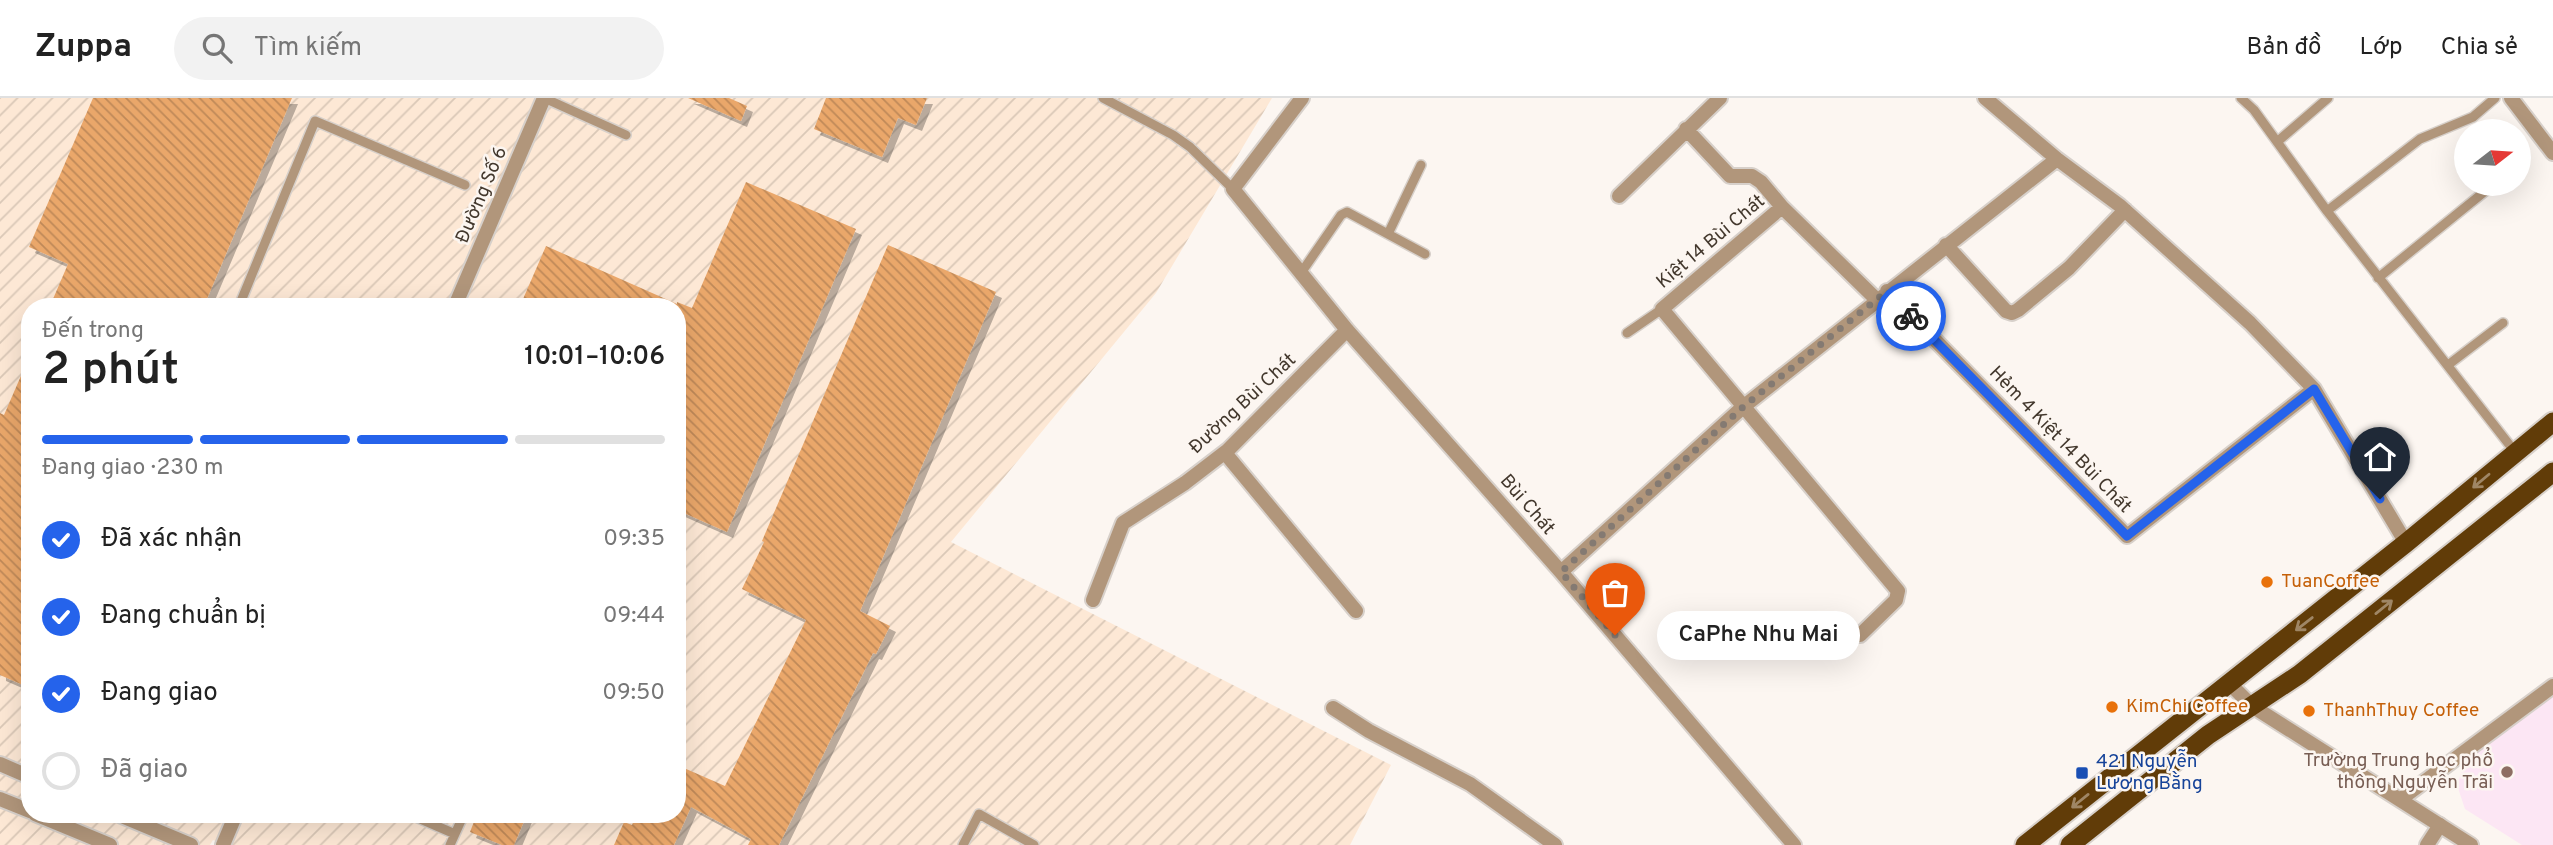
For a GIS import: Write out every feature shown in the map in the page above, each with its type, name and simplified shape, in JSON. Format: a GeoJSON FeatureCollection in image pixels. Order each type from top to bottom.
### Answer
{"type":"FeatureCollection","features":[{"type":"Feature","properties":{"kind":"highway"},"geometry":{"type":"LineString","coordinates":[[2025,845],[2406,543],[2553,422]]}},
{"type":"Feature","properties":{"kind":"highway"},"geometry":{"type":"LineString","coordinates":[[2070,845],[2197,743],[2300,674],[2553,472]]}},
{"type":"Feature","properties":{"kind":"street","name":"Đường Số 6"},"geometry":{"type":"LineString","coordinates":[[458,298],[544,98]]}},
{"type":"Feature","properties":{"kind":"street"},"geometry":{"type":"LineString","coordinates":[[1233,189],[1301,98]]}},
{"type":"Feature","properties":{"kind":"street"},"geometry":{"type":"LineString","coordinates":[[1619,196],[1720,98]]}},
{"type":"Feature","properties":{"kind":"street"},"geometry":{"type":"LineString","coordinates":[[1985,98],[2057,159],[2125,210],[2250,323],[2314,389],[2406,543]]}},
{"type":"Feature","properties":{"kind":"street"},"geometry":{"type":"LineString","coordinates":[[2511,98],[2553,153]]}},
{"type":"Feature","properties":{"kind":"street"},"geometry":{"type":"LineString","coordinates":[[1686,129],[1721,169],[1730,176],[1752,176],[1761,182],[1782,207]]}},
{"type":"Feature","properties":{"kind":"street"},"geometry":{"type":"LineString","coordinates":[[1561,572],[1743,407],[2057,159]]}},
{"type":"Feature","properties":{"kind":"street","name":"Bùi Chát"},"geometry":{"type":"LineString","coordinates":[[1233,189],[1347,330],[1561,572],[1794,845]]}},
{"type":"Feature","properties":{"kind":"street","name":"Kiệt 14 Bùi Chát"},"geometry":{"type":"LineString","coordinates":[[1743,407],[1662,309],[1782,207],[1882,295]]}},
{"type":"Feature","properties":{"kind":"street"},"geometry":{"type":"LineString","coordinates":[[1946,245],[2006,311],[2012,313],[2068,268],[2125,210]]}},
{"type":"Feature","properties":{"kind":"street","name":"Hẻm 4 Kiệt 14 Bùi Chát"},"geometry":{"type":"LineString","coordinates":[[1882,295],[2127,536],[2314,389]]}},
{"type":"Feature","properties":{"kind":"street","name":"Đường Bùi Chát"},"geometry":{"type":"LineString","coordinates":[[1093,600],[1123,523],[1185,483],[1225,453],[1347,330]]}},
{"type":"Feature","properties":{"kind":"street"},"geometry":{"type":"LineString","coordinates":[[1743,407],[1898,591],[1896,600],[1860,635]]}},
{"type":"Feature","properties":{"kind":"street"},"geometry":{"type":"LineString","coordinates":[[1225,453],[1356,611]]}},
{"type":"Feature","properties":{"kind":"street"},"geometry":{"type":"LineString","coordinates":[[2228,682],[2252,706],[2471,845]]}},
{"type":"Feature","properties":{"kind":"street"},"geometry":{"type":"LineString","coordinates":[[2401,799],[2553,686]]}},
{"type":"Feature","properties":{"kind":"street"},"geometry":{"type":"LineString","coordinates":[[1333,708],[1369,731],[1471,784],[1555,845]]}},
{"type":"Feature","properties":{"kind":"street"},"geometry":{"type":"LineString","coordinates":[[0,764],[21,773]]}},
{"type":"Feature","properties":{"kind":"street"},"geometry":{"type":"LineString","coordinates":[[0,799],[21,807]]}},
{"type":"Feature","properties":{"kind":"street"},"geometry":{"type":"LineString","coordinates":[[57,823],[110,845]]}},
{"type":"Feature","properties":{"kind":"street"},"geometry":{"type":"LineString","coordinates":[[138,823],[191,845]]}},
{"type":"Feature","properties":{"kind":"street"},"geometry":{"type":"LineString","coordinates":[[223,845],[232,823]]}},
{"type":"Feature","properties":{"kind":"street"},"geometry":{"type":"LineString","coordinates":[[2427,845],[2440,825]]}},
{"type":"Feature","properties":{"kind":"lane"},"geometry":{"type":"LineString","coordinates":[[544,98],[626,135]]}},
{"type":"Feature","properties":{"kind":"lane"},"geometry":{"type":"LineString","coordinates":[[1103,98],[1191,147],[1233,189]]}},
{"type":"Feature","properties":{"kind":"lane"},"geometry":{"type":"LineString","coordinates":[[2241,98],[2254,110],[2378,278],[2515,452]]}},
{"type":"Feature","properties":{"kind":"lane"},"geometry":{"type":"LineString","coordinates":[[2277,142],[2328,98]]}},
{"type":"Feature","properties":{"kind":"lane"},"geometry":{"type":"LineString","coordinates":[[2327,211],[2420,139],[2473,117],[2495,98]]}},
{"type":"Feature","properties":{"kind":"lane"},"geometry":{"type":"LineString","coordinates":[[242,298],[315,121],[465,185]]}},
{"type":"Feature","properties":{"kind":"lane"},"geometry":{"type":"LineString","coordinates":[[1388,234],[1422,165]]}},
{"type":"Feature","properties":{"kind":"lane"},"geometry":{"type":"LineString","coordinates":[[2378,278],[2479,196]]}},
{"type":"Feature","properties":{"kind":"lane"},"geometry":{"type":"LineString","coordinates":[[1301,273],[1343,213],[1351,214],[1425,254]]}},
{"type":"Feature","properties":{"kind":"lane"},"geometry":{"type":"LineString","coordinates":[[1627,333],[1662,309]]}},
{"type":"Feature","properties":{"kind":"lane"},"geometry":{"type":"LineString","coordinates":[[2448,365],[2502,323]]}},
{"type":"Feature","properties":{"kind":"lane"},"geometry":{"type":"LineString","coordinates":[[963,845],[979,814],[1034,845]]}},
{"type":"Feature","properties":{"kind":"lane"},"geometry":{"type":"LineString","coordinates":[[430,823],[456,834]]}},
{"type":"Feature","properties":{"kind":"lane"},"geometry":{"type":"LineString","coordinates":[[450,845],[460,823]]}},
{"type":"Feature","properties":{"kind":"shaded area"},"geometry":{"type":"Polygon","coordinates":[[[0,98],[1272,98],[1156,293],[951,542],[1391,765],[1350,845],[225,845],[213,840],[210,845],[0,845],[0,98]]]}},
{"type":"Feature","properties":{"kind":"shaded area","name":"Trường Trung học phổ thông Nguyễn Trãi"},"geometry":{"type":"Polygon","coordinates":[[[2553,694],[2553,845],[2522,845],[2465,809],[2457,785],[2466,759],[2553,694]]]}},
{"type":"Feature","properties":{"kind":"building"},"geometry":{"type":"Polygon","coordinates":[[[93,98],[292,98],[207,298],[53,298],[68,264],[29,247],[93,98]]]}},
{"type":"Feature","properties":{"kind":"building"},"geometry":{"type":"Polygon","coordinates":[[[688,98],[729,98],[747,106],[741,121],[688,98]]]}},
{"type":"Feature","properties":{"kind":"building"},"geometry":{"type":"Polygon","coordinates":[[[826,98],[927,98],[916,125],[898,118],[882,157],[814,129],[826,98]]]}},
{"type":"Feature","properties":{"kind":"building"},"geometry":{"type":"Polygon","coordinates":[[[746,182],[856,229],[727,532],[686,514],[686,306],[692,308],[746,182]]]}},
{"type":"Feature","properties":{"kind":"building"},"geometry":{"type":"Polygon","coordinates":[[[888,245],[996,292],[860,611],[890,626],[876,654],[873,653],[779,845],[748,845],[751,839],[691,807],[686,818],[686,769],[725,786],[806,620],[742,589],[764,542],[762,541],[888,245]]]}},
{"type":"Feature","properties":{"kind":"building"},"geometry":{"type":"Polygon","coordinates":[[[546,246],[663,298],[523,298],[546,246]]]}},
{"type":"Feature","properties":{"kind":"building"},"geometry":{"type":"Polygon","coordinates":[[[21,376],[21,684],[0,675],[0,413],[4,415],[21,376]]]}},
{"type":"Feature","properties":{"kind":"building"},"geometry":{"type":"Polygon","coordinates":[[[474,823],[523,823],[514,845],[502,845],[470,832],[474,823]]]}},
{"type":"Feature","properties":{"kind":"building"},"geometry":{"type":"Polygon","coordinates":[[[624,823],[684,823],[674,845],[614,845],[624,823]]]}},
{"type":"Feature","properties":{"kind":"way so far"},"geometry":{"type":"LineString","coordinates":[[1615,635],[1561,572],[1743,407],[1887,291],[1911,316]]}},
{"type":"Feature","properties":{"kind":"place","name":"TuanCoffee"},"geometry":{"type":"Point","coordinates":[2267,582]}},
{"type":"Feature","properties":{"kind":"place","name":"CaPhe Nhu Mai"},"geometry":{"type":"Point","coordinates":[1615,635]}},
{"type":"Feature","properties":{"kind":"place","name":"KimChi Coffee"},"geometry":{"type":"Point","coordinates":[2112,707]}},
{"type":"Feature","properties":{"kind":"place","name":"ThanhThuy Coffee"},"geometry":{"type":"Point","coordinates":[2309,711]}},
{"type":"Feature","properties":{"kind":"place","name":"Trường Trung học phổ thông Nguyễn Trãi"},"geometry":{"type":"Point","coordinates":[2507,772]}},
{"type":"Feature","properties":{"kind":"place","name":"421 Nguyễn Lương Bằng"},"geometry":{"type":"Point","coordinates":[2082,773]}},
{"type":"Feature","properties":{"kind":"route"},"geometry":{"type":"LineString","coordinates":[[1911,316],[2127,536],[2314,389],[2380,499]]}}]}
